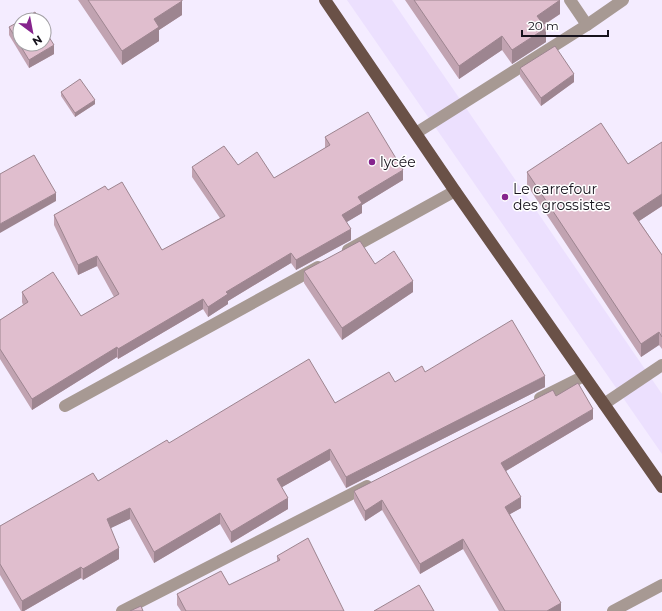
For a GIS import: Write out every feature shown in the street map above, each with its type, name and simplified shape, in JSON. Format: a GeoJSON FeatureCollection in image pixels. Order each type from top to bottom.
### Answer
{"type":"FeatureCollection","features":[{"type":"Feature","properties":{"kind":"main road"},"geometry":{"type":"LineString","coordinates":[[325,0],[662,487]]}},
{"type":"Feature","properties":{"kind":"street"},"geometry":{"type":"LineString","coordinates":[[570,0],[587,26]]}},
{"type":"Feature","properties":{"kind":"street"},"geometry":{"type":"LineString","coordinates":[[416,133],[587,26],[622,0]]}},
{"type":"Feature","properties":{"kind":"street"},"geometry":{"type":"LineString","coordinates":[[65,406],[456,191]]}},
{"type":"Feature","properties":{"kind":"street"},"geometry":{"type":"LineString","coordinates":[[604,404],[662,365]]}},
{"type":"Feature","properties":{"kind":"street"},"geometry":{"type":"LineString","coordinates":[[528,405],[584,376]]}},
{"type":"Feature","properties":{"kind":"street"},"geometry":{"type":"LineString","coordinates":[[122,611],[378,481]]}},
{"type":"Feature","properties":{"kind":"street"},"geometry":{"type":"LineString","coordinates":[[613,611],[662,585]]}},
{"type":"Feature","properties":{"kind":"shaded area","name":"Le carrefour des grossistes"},"geometry":{"type":"Polygon","coordinates":[[[347,0],[392,0],[662,394],[662,454],[347,0]]]}},
{"type":"Feature","properties":{"kind":"building"},"geometry":{"type":"Polygon","coordinates":[[[88,0],[182,1],[154,19],[159,27],[122,51],[88,0]]]}},
{"type":"Feature","properties":{"kind":"building"},"geometry":{"type":"Polygon","coordinates":[[[414,0],[560,0],[537,16],[546,28],[512,50],[502,36],[459,66],[414,0]]]}},
{"type":"Feature","properties":{"kind":"building"},"geometry":{"type":"Polygon","coordinates":[[[555,46],[574,74],[541,98],[520,68],[555,46]]]}},
{"type":"Feature","properties":{"kind":"building"},"geometry":{"type":"Polygon","coordinates":[[[24,52],[42,52],[29,60],[24,52]]]}},
{"type":"Feature","properties":{"kind":"building"},"geometry":{"type":"Polygon","coordinates":[[[80,79],[95,100],[75,113],[61,92],[80,79]]]}},
{"type":"Feature","properties":{"kind":"building"},"geometry":{"type":"Polygon","coordinates":[[[368,112],[403,170],[358,197],[362,203],[342,215],[351,229],[296,260],[291,253],[226,292],[228,294],[208,307],[203,299],[118,349],[117,347],[32,399],[0,349],[0,320],[28,302],[22,292],[53,272],[81,316],[119,294],[97,256],[78,265],[54,215],[105,186],[108,190],[122,182],[162,250],[225,216],[192,167],[224,146],[238,165],[257,152],[274,178],[330,145],[325,137],[368,112]]]}},
{"type":"Feature","properties":{"kind":"building"},"geometry":{"type":"Polygon","coordinates":[[[601,123],[628,164],[662,142],[662,194],[633,213],[662,255],[662,337],[659,332],[641,344],[527,172],[601,123]]]}},
{"type":"Feature","properties":{"kind":"building"},"geometry":{"type":"Polygon","coordinates":[[[34,155],[56,193],[0,224],[0,174],[34,155]]]}},
{"type":"Feature","properties":{"kind":"building"},"geometry":{"type":"Polygon","coordinates":[[[360,241],[375,264],[394,251],[413,281],[342,328],[304,271],[360,241]]]}},
{"type":"Feature","properties":{"kind":"building"},"geometry":{"type":"Polygon","coordinates":[[[512,320],[545,376],[346,477],[330,449],[277,479],[288,498],[231,532],[220,513],[154,552],[130,508],[107,519],[119,548],[83,569],[81,567],[22,601],[0,564],[0,526],[93,473],[98,481],[167,440],[169,443],[309,359],[335,403],[389,372],[395,382],[422,366],[425,372],[512,320]]]}},
{"type":"Feature","properties":{"kind":"building"},"geometry":{"type":"Polygon","coordinates":[[[578,383],[593,409],[501,463],[521,497],[505,507],[561,603],[547,611],[505,611],[463,539],[420,564],[382,500],[365,511],[354,491],[553,390],[556,396],[578,383]]]}},
{"type":"Feature","properties":{"kind":"building"},"geometry":{"type":"Polygon","coordinates":[[[308,538],[344,611],[186,611],[177,594],[221,571],[229,585],[280,560],[277,556],[308,538]]]}},
{"type":"Feature","properties":{"kind":"building"},"geometry":{"type":"Polygon","coordinates":[[[419,585],[434,611],[374,611],[419,585]]]}},
{"type":"Feature","properties":{"kind":"building"},"geometry":{"type":"Polygon","coordinates":[[[141,606],[143,611],[130,611],[141,606]]]}},
{"type":"Feature","properties":{"kind":"place","name":"lycée"},"geometry":{"type":"Point","coordinates":[372,162]}},
{"type":"Feature","properties":{"kind":"place","name":"Le carrefour des grossistes"},"geometry":{"type":"Point","coordinates":[505,197]}}]}
